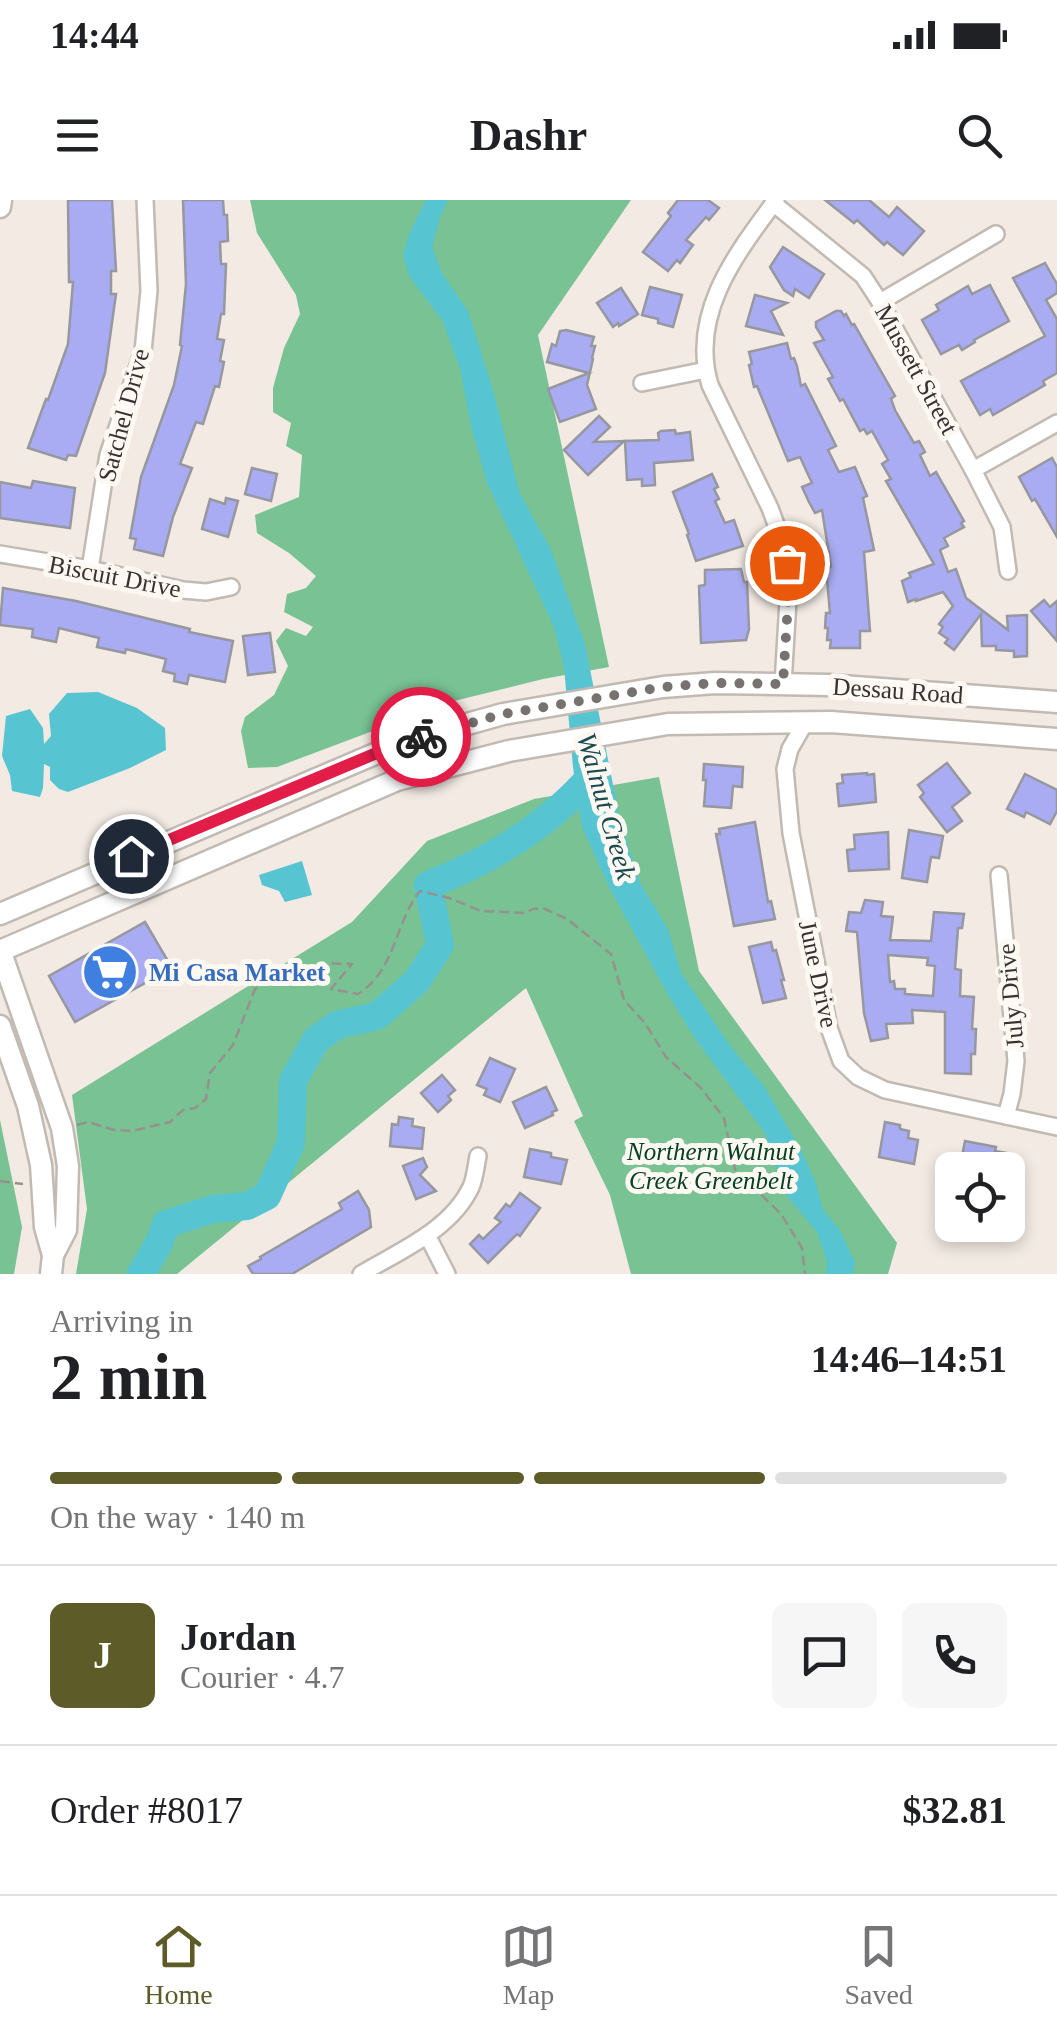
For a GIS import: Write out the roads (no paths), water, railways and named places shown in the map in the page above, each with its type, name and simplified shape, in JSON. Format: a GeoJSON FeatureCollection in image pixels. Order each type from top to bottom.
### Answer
{"type":"FeatureCollection","features":[{"type":"Feature","properties":{"kind":"main road","name":"Dessau Road"},"geometry":{"type":"LineString","coordinates":[[0,914],[403,742],[503,714],[663,687],[715,683],[1057,702]]}},
{"type":"Feature","properties":{"kind":"main road","name":"Dessau Road"},"geometry":{"type":"LineString","coordinates":[[0,950],[397,780],[509,752],[668,724],[806,722],[1057,739]]}},
{"type":"Feature","properties":{"kind":"main road"},"geometry":{"type":"LineString","coordinates":[[0,950],[62,1128],[68,1166],[66,1230],[52,1264]]}},
{"type":"Feature","properties":{"kind":"main road"},"geometry":{"type":"LineString","coordinates":[[0,1026],[31,1120],[41,1165],[52,1264]]}},
{"type":"Feature","properties":{"kind":"street","name":"Satchel Drive"},"geometry":{"type":"LineString","coordinates":[[90,569],[108,455],[143,351],[149,291],[145,200]]}},
{"type":"Feature","properties":{"kind":"street","name":"Mussett Street"},"geometry":{"type":"LineString","coordinates":[[775,202],[863,276],[880,302],[1002,527],[1008,570]]}},
{"type":"Feature","properties":{"kind":"street"},"geometry":{"type":"LineString","coordinates":[[775,202],[734,259],[716,294],[706,323],[706,370],[782,541],[788,602],[783,684]]}},
{"type":"Feature","properties":{"kind":"street"},"geometry":{"type":"LineString","coordinates":[[880,302],[996,234]]}},
{"type":"Feature","properties":{"kind":"street"},"geometry":{"type":"LineString","coordinates":[[642,383],[706,370]]}},
{"type":"Feature","properties":{"kind":"street"},"geometry":{"type":"LineString","coordinates":[[973,470],[1057,423]]}},
{"type":"Feature","properties":{"kind":"street","name":"Biscuit Drive"},"geometry":{"type":"LineString","coordinates":[[0,554],[182,590],[206,592],[231,587]]}},
{"type":"Feature","properties":{"kind":"street","name":"June Drive"},"geometry":{"type":"LineString","coordinates":[[806,722],[790,749],[785,769],[791,833],[829,1028],[840,1061],[858,1077],[886,1090],[1057,1127]]}},
{"type":"Feature","properties":{"kind":"street","name":"July Drive"},"geometry":{"type":"LineString","coordinates":[[999,875],[1016,1061],[1006,1116]]}},
{"type":"Feature","properties":{"kind":"street"},"geometry":{"type":"LineString","coordinates":[[361,1274],[453,1214],[472,1186],[478,1156]]}},
{"type":"Feature","properties":{"kind":"street"},"geometry":{"type":"LineString","coordinates":[[427,1234],[447,1274]]}},
{"type":"Feature","properties":{"kind":"water","name":"Walnut Creek"},"geometry":{"type":"Polygon","coordinates":[[[426,200],[448,200],[432,247],[442,273],[468,311],[519,491],[551,550],[585,644],[620,820],[640,883],[668,929],[681,973],[731,1047],[764,1086],[802,1152],[823,1210],[839,1229],[855,1262],[853,1274],[826,1274],[827,1261],[817,1232],[784,1192],[765,1133],[668,995],[609,887],[582,827],[564,667],[554,627],[487,483],[460,368],[442,320],[409,276],[403,255],[426,200]]]}},
{"type":"Feature","properties":{"kind":"water"},"geometry":{"type":"Polygon","coordinates":[[[98,692],[137,708],[165,728],[166,750],[68,792],[50,780],[50,767],[44,764],[40,797],[12,791],[2,756],[6,716],[30,709],[43,728],[44,744],[51,736],[49,714],[67,693],[98,692]]]}},
{"type":"Feature","properties":{"kind":"water"},"geometry":{"type":"Polygon","coordinates":[[[302,861],[312,895],[285,902],[279,891],[262,885],[259,875],[302,861]]]}},
{"type":"Feature","properties":{"kind":"waterway","name":"Walnut Creek"},"geometry":{"type":"LineString","coordinates":[[141,1274],[166,1224],[213,1209],[247,1206],[267,1196],[291,1143],[293,1081],[316,1040],[337,1025],[377,1016],[417,981],[440,945],[428,885],[517,840],[557,810],[592,775]]}},
{"type":"Feature","properties":{"kind":"place","name":"Mi Casa Market"},"geometry":{"type":"Point","coordinates":[110,972]}},
{"type":"Feature","properties":{"kind":"park label","name":"Northern Walnut Creek Greenbelt"},"geometry":{"type":"Point","coordinates":[711,1166]}}]}
